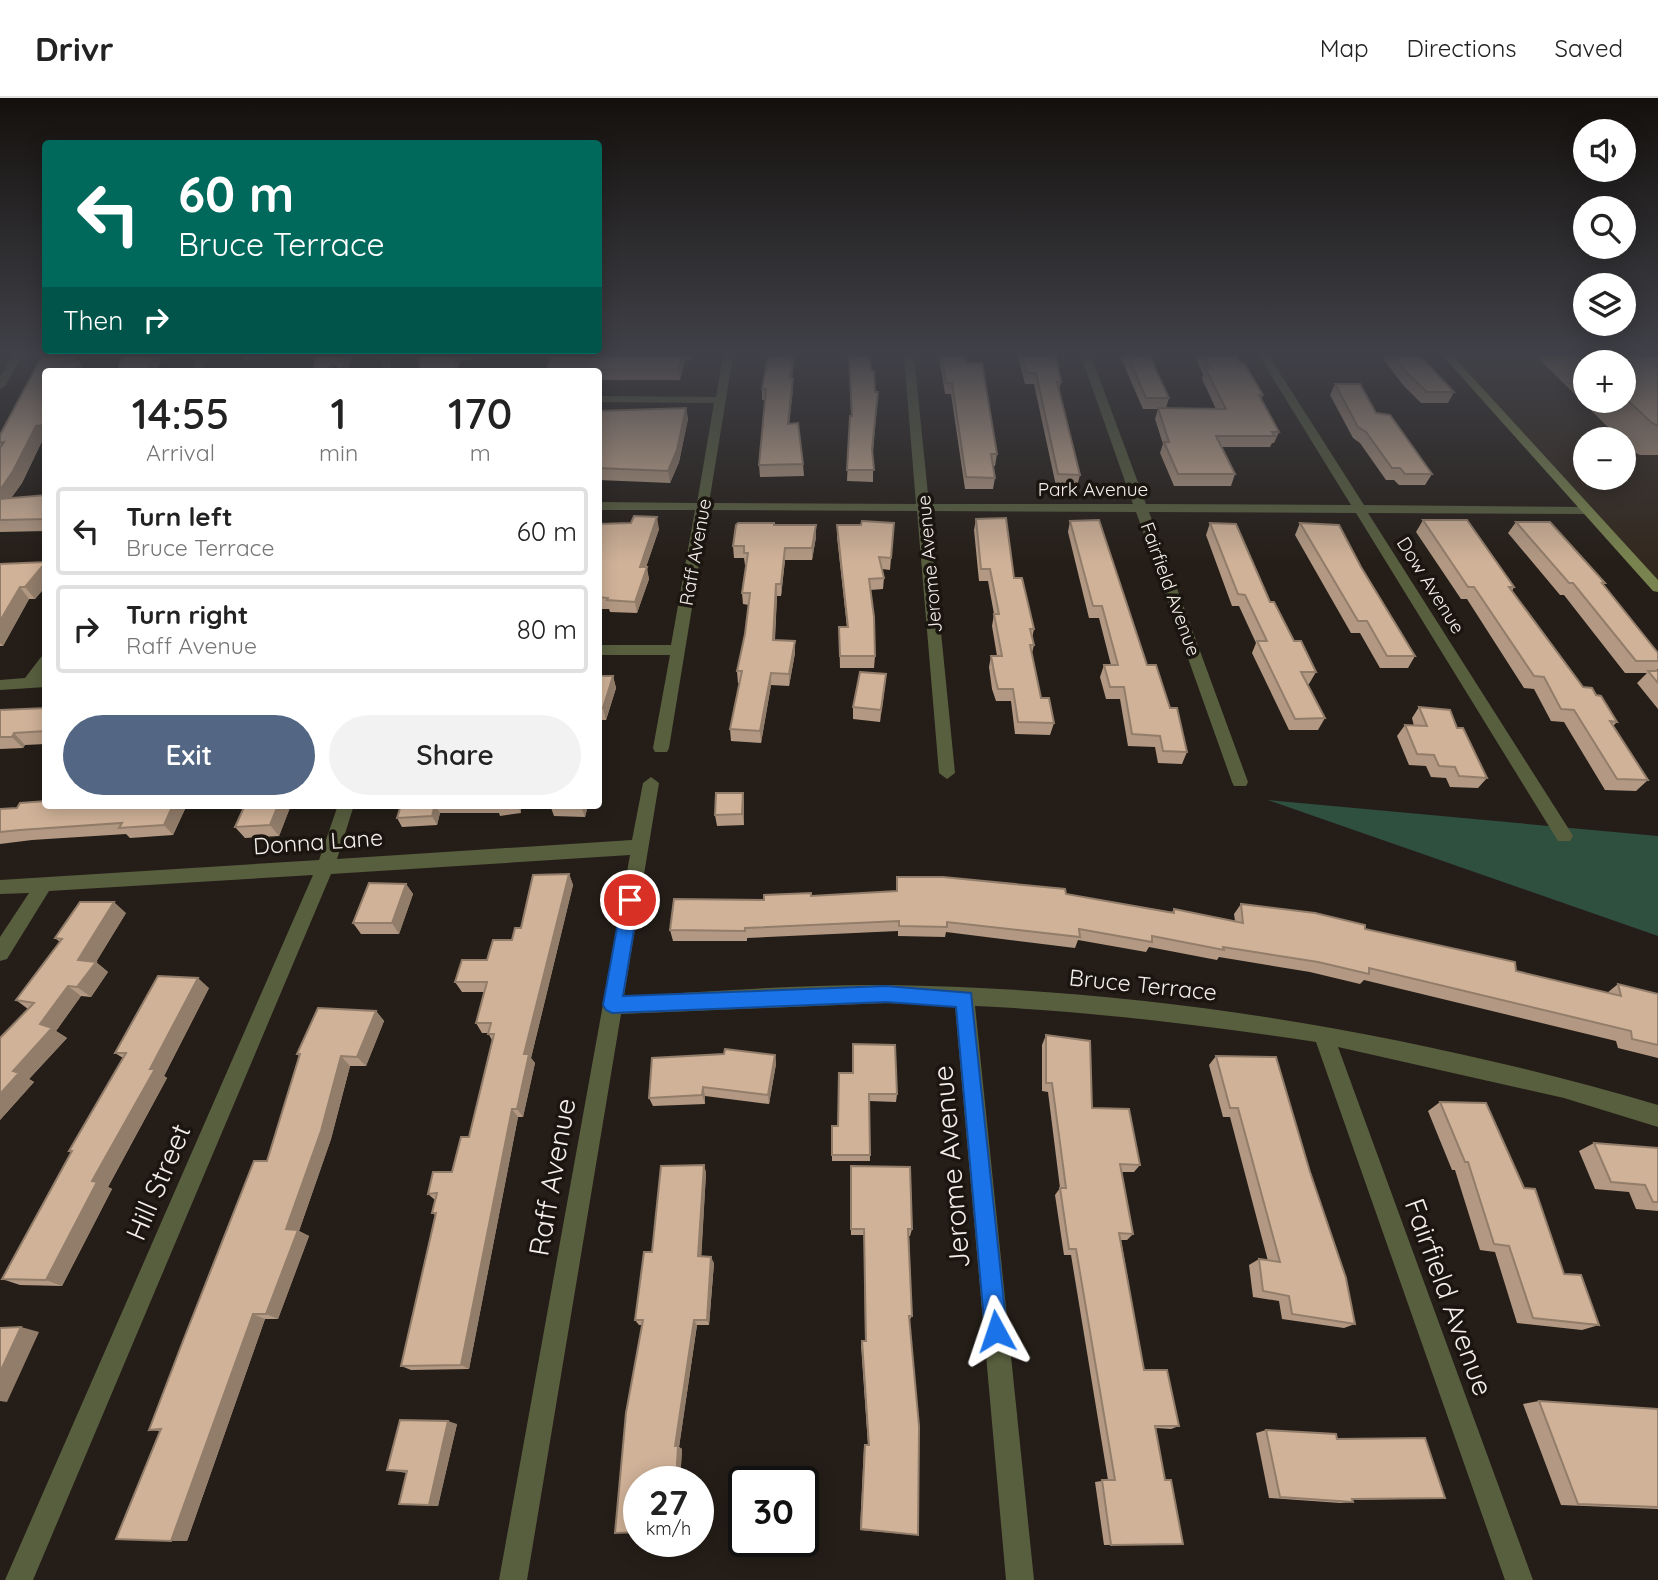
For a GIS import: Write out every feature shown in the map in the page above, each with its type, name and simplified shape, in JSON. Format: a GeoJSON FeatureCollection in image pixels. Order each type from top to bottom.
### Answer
{"type":"FeatureCollection","features":[{"type":"Feature","properties":{"kind":"main road"},"geometry":{"type":"LineString","coordinates":[[1511,425],[1658,588]]}},
{"type":"Feature","properties":{"kind":"street","name":"Raff Avenue"},"geometry":{"type":"LineString","coordinates":[[661,748],[716,425]]}},
{"type":"Feature","properties":{"kind":"street","name":"Jerome Avenue"},"geometry":{"type":"LineString","coordinates":[[916,425],[947,773]]}},
{"type":"Feature","properties":{"kind":"street","name":"Fairfield Avenue"},"geometry":{"type":"LineString","coordinates":[[1111,425],[1240,782]]}},
{"type":"Feature","properties":{"kind":"street","name":"Dow Avenue"},"geometry":{"type":"LineString","coordinates":[[1308,425],[1564,836]]}},
{"type":"Feature","properties":{"kind":"street","name":"Park Avenue"},"geometry":{"type":"LineString","coordinates":[[602,506],[1588,510]]}},
{"type":"Feature","properties":{"kind":"street"},"geometry":{"type":"LineString","coordinates":[[602,650],[678,650]]}},
{"type":"Feature","properties":{"kind":"street"},"geometry":{"type":"LineString","coordinates":[[0,685],[38,682]]}},
{"type":"Feature","properties":{"kind":"street","name":"Raff Avenue"},"geometry":{"type":"LineString","coordinates":[[513,1580],[651,783]]}},
{"type":"Feature","properties":{"kind":"street","name":"Hill Street"},"geometry":{"type":"LineString","coordinates":[[19,1580],[326,865],[345,809]]}},
{"type":"Feature","properties":{"kind":"street","name":"Donna Lane"},"geometry":{"type":"LineString","coordinates":[[0,887],[639,847]]}},
{"type":"Feature","properties":{"kind":"street"},"geometry":{"type":"LineString","coordinates":[[0,953],[44,884]]}},
{"type":"Feature","properties":{"kind":"street","name":"Bruce Terrace"},"geometry":{"type":"LineString","coordinates":[[612,1005],[886,994],[1064,1001],[1155,1009],[1323,1034],[1498,1071],[1658,1116]]}},
{"type":"Feature","properties":{"kind":"street","name":"Jerome Avenue"},"geometry":{"type":"LineString","coordinates":[[964,999],[1020,1580]]}},
{"type":"Feature","properties":{"kind":"street","name":"Fairfield Avenue"},"geometry":{"type":"LineString","coordinates":[[1323,1034],[1519,1580]]}},
{"type":"Feature","properties":{"kind":"shaded area"},"geometry":{"type":"Polygon","coordinates":[[[1511,425],[1658,425],[1658,585],[1511,425]]]}},
{"type":"Feature","properties":{"kind":"green space"},"geometry":{"type":"Polygon","coordinates":[[[1268,800],[1658,836],[1658,936],[1268,800]]]}},
{"type":"Feature","properties":{"kind":"building"},"geometry":{"type":"Polygon","coordinates":[[[5,425],[42,425],[36,426],[0,490],[0,448],[4,442],[0,443],[0,435],[5,425]]]}},
{"type":"Feature","properties":{"kind":"building"},"geometry":{"type":"Polygon","coordinates":[[[602,425],[682,425],[677,450],[668,471],[602,468],[602,425]]]}},
{"type":"Feature","properties":{"kind":"building"},"geometry":{"type":"Polygon","coordinates":[[[763,425],[798,425],[803,464],[759,465],[763,425]]]}},
{"type":"Feature","properties":{"kind":"building"},"geometry":{"type":"Polygon","coordinates":[[[849,425],[875,425],[872,449],[874,470],[847,470],[849,425]]]}},
{"type":"Feature","properties":{"kind":"building"},"geometry":{"type":"Polygon","coordinates":[[[958,425],[992,425],[997,454],[991,454],[995,478],[966,477],[958,425]]]}},
{"type":"Feature","properties":{"kind":"building"},"geometry":{"type":"Polygon","coordinates":[[[1047,425],[1068,425],[1080,475],[1058,474],[1047,425]]]}},
{"type":"Feature","properties":{"kind":"building"},"geometry":{"type":"Polygon","coordinates":[[[1164,425],[1275,425],[1279,432],[1272,432],[1275,436],[1216,436],[1235,474],[1178,474],[1164,442],[1169,442],[1164,425]]]}},
{"type":"Feature","properties":{"kind":"building"},"geometry":{"type":"Polygon","coordinates":[[[1397,425],[1432,474],[1405,474],[1400,468],[1392,468],[1366,432],[1358,427],[1397,425]]]}},
{"type":"Feature","properties":{"kind":"building"},"geometry":{"type":"Polygon","coordinates":[[[42,495],[42,519],[0,520],[0,499],[42,495]]]}},
{"type":"Feature","properties":{"kind":"building"},"geometry":{"type":"Polygon","coordinates":[[[634,516],[657,517],[640,567],[647,567],[635,602],[607,600],[608,598],[602,597],[602,524],[631,523],[634,516]]]}},
{"type":"Feature","properties":{"kind":"building"},"geometry":{"type":"Polygon","coordinates":[[[1006,518],[1014,578],[1022,578],[1034,629],[1030,629],[1034,645],[1030,645],[1041,698],[1049,698],[1054,723],[1018,722],[1013,689],[998,689],[995,677],[991,656],[1002,656],[994,614],[999,614],[990,569],[981,569],[976,519],[1006,518]]]}},
{"type":"Feature","properties":{"kind":"building"},"geometry":{"type":"Polygon","coordinates":[[[1099,520],[1147,665],[1156,665],[1170,708],[1177,708],[1187,752],[1163,751],[1160,736],[1132,734],[1124,687],[1110,687],[1104,665],[1118,665],[1102,606],[1093,606],[1070,521],[1099,520]]]}},
{"type":"Feature","properties":{"kind":"building"},"geometry":{"type":"Polygon","coordinates":[[[1423,520],[1467,520],[1514,587],[1509,587],[1583,687],[1592,688],[1596,695],[1601,696],[1617,722],[1610,721],[1648,780],[1617,779],[1574,710],[1561,709],[1544,677],[1534,676],[1474,587],[1468,587],[1423,520]]]}},
{"type":"Feature","properties":{"kind":"building"},"geometry":{"type":"Polygon","coordinates":[[[862,521],[894,523],[891,558],[879,557],[884,578],[869,579],[875,656],[840,656],[839,627],[848,627],[837,525],[861,525],[862,521]]]}},
{"type":"Feature","properties":{"kind":"building"},"geometry":{"type":"Polygon","coordinates":[[[1516,522],[1550,522],[1605,583],[1602,583],[1658,653],[1658,661],[1636,661],[1573,583],[1569,583],[1516,522]]]}},
{"type":"Feature","properties":{"kind":"building"},"geometry":{"type":"Polygon","coordinates":[[[738,523],[816,525],[812,548],[785,548],[781,584],[776,584],[773,640],[795,641],[789,674],[771,673],[760,731],[730,729],[742,671],[737,671],[750,593],[742,593],[748,553],[744,553],[744,546],[733,546],[738,523]]]}},
{"type":"Feature","properties":{"kind":"building"},"geometry":{"type":"Polygon","coordinates":[[[1210,523],[1236,524],[1270,602],[1274,602],[1294,641],[1301,641],[1316,672],[1301,672],[1325,718],[1295,719],[1257,641],[1267,641],[1245,595],[1238,594],[1210,523]]]}},
{"type":"Feature","properties":{"kind":"building"},"geometry":{"type":"Polygon","coordinates":[[[1300,523],[1339,525],[1415,656],[1387,656],[1367,621],[1358,621],[1300,523]]]}},
{"type":"Feature","properties":{"kind":"building"},"geometry":{"type":"Polygon","coordinates":[[[42,562],[42,567],[25,587],[20,587],[0,621],[0,564],[42,562]]]}},
{"type":"Feature","properties":{"kind":"building"},"geometry":{"type":"Polygon","coordinates":[[[1648,671],[1658,671],[1658,683],[1648,671]]]}},
{"type":"Feature","properties":{"kind":"building"},"geometry":{"type":"Polygon","coordinates":[[[860,672],[886,674],[881,710],[853,707],[860,672]]]}},
{"type":"Feature","properties":{"kind":"building"},"geometry":{"type":"Polygon","coordinates":[[[602,676],[613,676],[603,708],[602,676]]]}},
{"type":"Feature","properties":{"kind":"building"},"geometry":{"type":"Polygon","coordinates":[[[1419,707],[1450,710],[1457,728],[1463,728],[1487,778],[1459,776],[1455,767],[1439,766],[1434,755],[1417,754],[1405,725],[1427,726],[1419,707]]]}},
{"type":"Feature","properties":{"kind":"building"},"geometry":{"type":"Polygon","coordinates":[[[42,708],[42,731],[0,737],[0,710],[42,708]]]}},
{"type":"Feature","properties":{"kind":"building"},"geometry":{"type":"Polygon","coordinates":[[[716,793],[743,793],[742,814],[715,815],[716,793]]]}},
{"type":"Feature","properties":{"kind":"building"},"geometry":{"type":"Polygon","coordinates":[[[42,801],[42,809],[171,809],[164,825],[119,828],[122,823],[0,832],[0,809],[17,808],[20,803],[42,801]]]}},
{"type":"Feature","properties":{"kind":"building"},"geometry":{"type":"Polygon","coordinates":[[[243,809],[276,809],[270,825],[235,827],[243,809]]]}},
{"type":"Feature","properties":{"kind":"building"},"geometry":{"type":"Polygon","coordinates":[[[400,809],[434,809],[432,816],[397,818],[400,809]]]}},
{"type":"Feature","properties":{"kind":"building"},"geometry":{"type":"Polygon","coordinates":[[[569,874],[524,1054],[529,1054],[517,1109],[512,1109],[461,1365],[401,1366],[436,1213],[432,1213],[437,1193],[428,1194],[433,1172],[452,1172],[461,1137],[469,1137],[494,1034],[488,1034],[491,1023],[476,1023],[487,982],[455,982],[462,960],[487,960],[493,940],[512,940],[515,928],[521,928],[533,875],[569,874]]]}},
{"type":"Feature","properties":{"kind":"building"},"geometry":{"type":"Polygon","coordinates":[[[897,877],[943,877],[1065,889],[1066,894],[1174,913],[1174,909],[1243,923],[1241,904],[1315,913],[1365,925],[1365,929],[1515,962],[1516,971],[1621,996],[1618,984],[1658,994],[1658,1045],[1632,1039],[1631,1031],[1369,968],[1369,974],[1318,962],[1223,947],[1224,950],[1152,936],[1152,942],[1079,929],[1080,937],[947,922],[947,927],[899,926],[899,921],[745,928],[745,931],[670,930],[674,899],[764,900],[764,895],[811,893],[811,896],[897,891],[897,877]]]}},
{"type":"Feature","properties":{"kind":"building"},"geometry":{"type":"Polygon","coordinates":[[[369,883],[406,884],[392,923],[353,923],[369,883]]]}},
{"type":"Feature","properties":{"kind":"building"},"geometry":{"type":"Polygon","coordinates":[[[80,902],[114,902],[78,960],[96,962],[77,987],[68,986],[40,1024],[52,1028],[13,1071],[19,1073],[0,1094],[0,1038],[34,1003],[16,1000],[62,939],[55,938],[80,902]]]}},
{"type":"Feature","properties":{"kind":"building"},"geometry":{"type":"Polygon","coordinates":[[[158,976],[198,978],[150,1069],[155,1069],[92,1181],[97,1182],[46,1280],[2,1279],[72,1151],[69,1151],[126,1053],[115,1053],[158,976]]]}},
{"type":"Feature","properties":{"kind":"building"},"geometry":{"type":"Polygon","coordinates":[[[318,1008],[376,1011],[357,1057],[341,1056],[321,1131],[286,1229],[298,1230],[266,1314],[253,1314],[171,1541],[116,1539],[161,1429],[149,1430],[254,1161],[267,1161],[300,1054],[297,1054],[318,1008]]]}},
{"type":"Feature","properties":{"kind":"building"},"geometry":{"type":"Polygon","coordinates":[[[1046,1035],[1090,1041],[1092,1108],[1129,1109],[1140,1165],[1120,1164],[1133,1234],[1119,1233],[1144,1370],[1167,1370],[1179,1426],[1155,1426],[1165,1480],[1171,1480],[1183,1544],[1111,1545],[1102,1480],[1115,1480],[1076,1249],[1069,1249],[1060,1188],[1066,1188],[1052,1083],[1046,1083],[1046,1035]]]}},
{"type":"Feature","properties":{"kind":"building"},"geometry":{"type":"Polygon","coordinates":[[[853,1044],[895,1045],[897,1094],[869,1094],[870,1155],[832,1155],[832,1126],[838,1126],[839,1073],[853,1073],[853,1044]]]}},
{"type":"Feature","properties":{"kind":"building"},"geometry":{"type":"Polygon","coordinates":[[[725,1049],[775,1055],[768,1095],[703,1087],[702,1095],[649,1098],[652,1058],[724,1054],[725,1049]]]}},
{"type":"Feature","properties":{"kind":"building"},"geometry":{"type":"Polygon","coordinates":[[[1216,1056],[1276,1057],[1310,1172],[1346,1278],[1355,1324],[1292,1314],[1289,1296],[1263,1291],[1259,1259],[1280,1262],[1238,1108],[1230,1108],[1216,1056]]]}},
{"type":"Feature","properties":{"kind":"building"},"geometry":{"type":"Polygon","coordinates":[[[1440,1102],[1486,1103],[1524,1188],[1535,1189],[1564,1274],[1581,1275],[1599,1325],[1533,1318],[1509,1246],[1494,1244],[1468,1162],[1465,1162],[1440,1102]]]}},
{"type":"Feature","properties":{"kind":"building"},"geometry":{"type":"Polygon","coordinates":[[[1594,1143],[1658,1148],[1658,1202],[1653,1202],[1645,1185],[1611,1182],[1594,1143]]]}},
{"type":"Feature","properties":{"kind":"building"},"geometry":{"type":"Polygon","coordinates":[[[704,1165],[698,1256],[711,1257],[707,1320],[694,1320],[675,1446],[678,1446],[677,1466],[623,1466],[623,1533],[615,1533],[626,1413],[643,1320],[635,1320],[644,1252],[652,1252],[661,1166],[704,1165]]]}},
{"type":"Feature","properties":{"kind":"building"},"geometry":{"type":"Polygon","coordinates":[[[851,1166],[910,1167],[912,1229],[908,1229],[912,1316],[909,1316],[919,1426],[918,1535],[861,1529],[865,1445],[869,1445],[862,1341],[866,1341],[864,1229],[851,1229],[851,1166]]]}},
{"type":"Feature","properties":{"kind":"building"},"geometry":{"type":"Polygon","coordinates":[[[21,1327],[0,1372],[0,1328],[21,1327]]]}},
{"type":"Feature","properties":{"kind":"building"},"geometry":{"type":"Polygon","coordinates":[[[1539,1401],[1658,1409],[1658,1507],[1578,1504],[1539,1401]]]}},
{"type":"Feature","properties":{"kind":"building"},"geometry":{"type":"Polygon","coordinates":[[[400,1420],[448,1421],[429,1505],[399,1504],[407,1471],[387,1470],[400,1420]]]}},
{"type":"Feature","properties":{"kind":"building"},"geometry":{"type":"Polygon","coordinates":[[[1266,1430],[1336,1434],[1337,1439],[1425,1438],[1445,1498],[1352,1499],[1353,1502],[1280,1497],[1266,1430]]]}},
{"type":"Feature","properties":{"kind":"route"},"geometry":{"type":"LineString","coordinates":[[630,900],[612,1005],[886,994],[964,999],[996,1331]]}}]}
